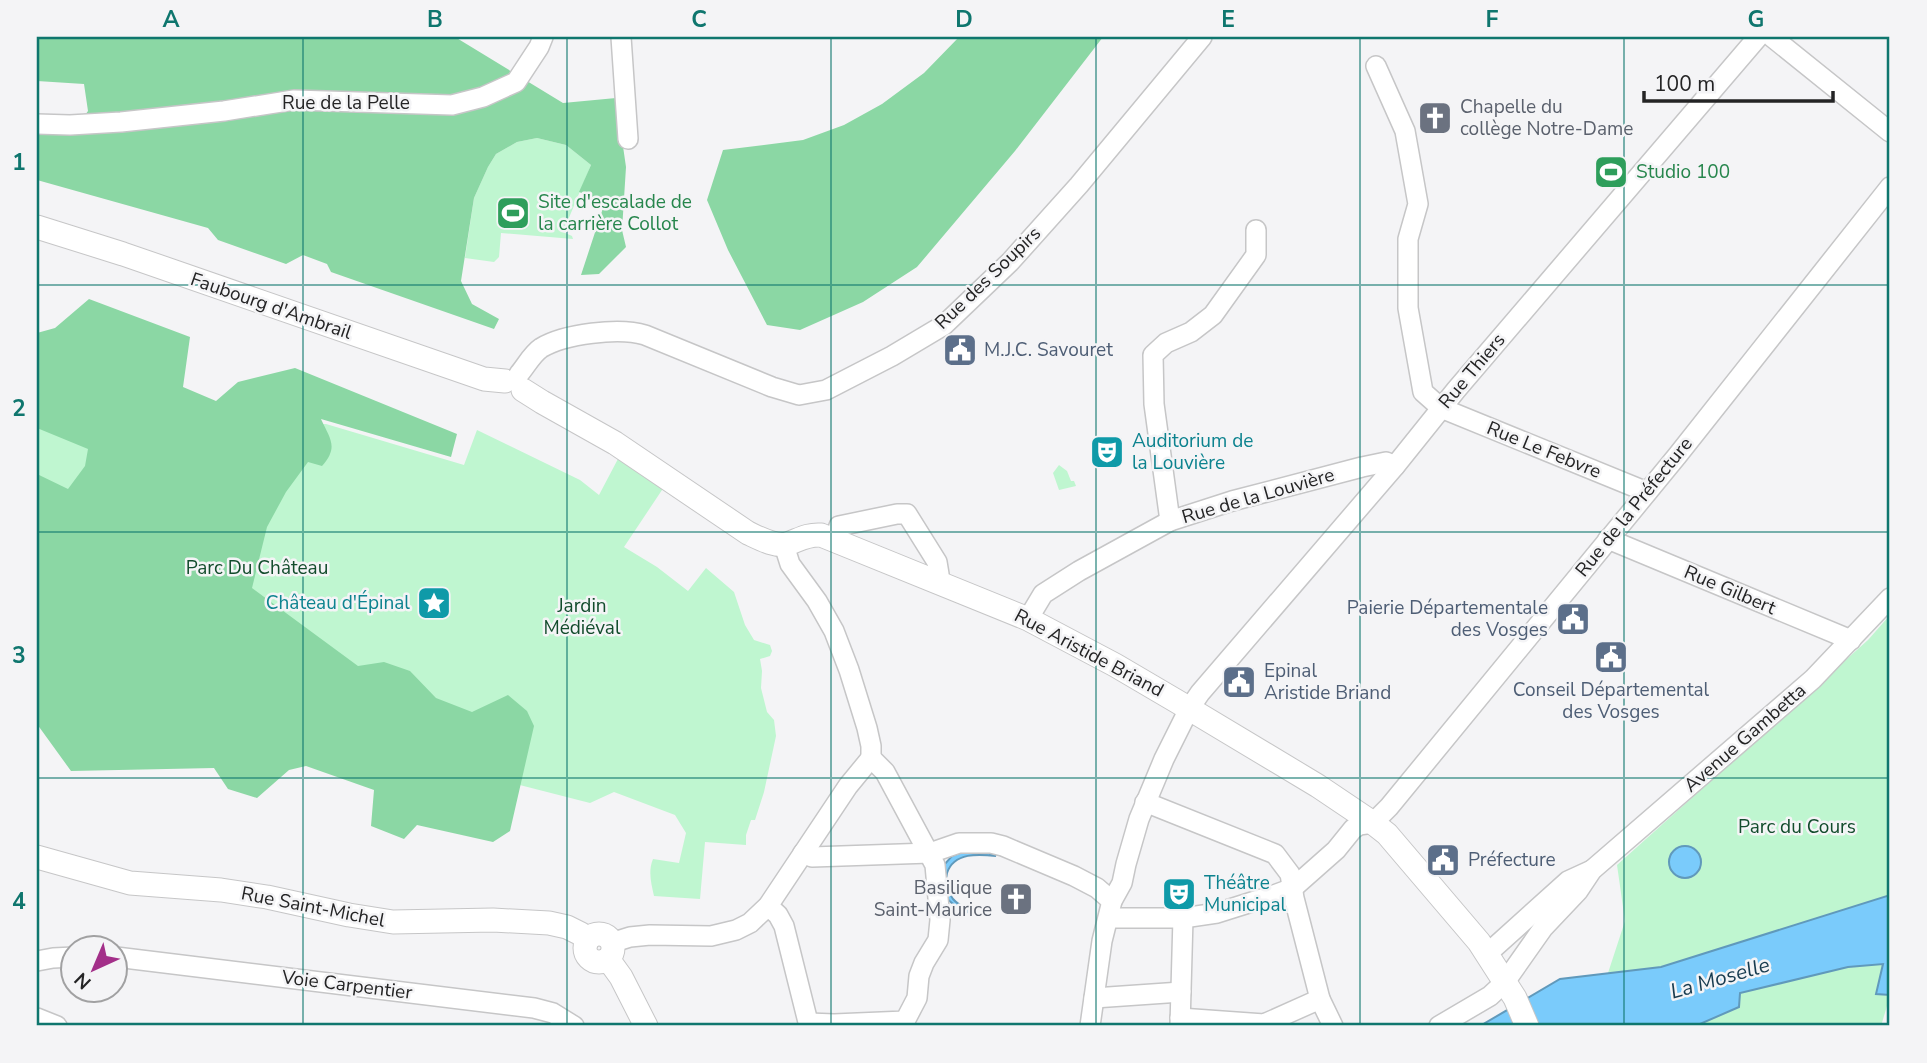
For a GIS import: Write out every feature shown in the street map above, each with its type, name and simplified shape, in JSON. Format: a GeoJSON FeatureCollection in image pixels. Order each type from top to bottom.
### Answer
{"type":"FeatureCollection","features":[{"type":"Feature","properties":{"kind":"main road","name":"Faubourg d'Ambrail"},"geometry":{"type":"LineString","coordinates":[[37,227],[123,254],[484,379],[516,381],[541,402],[615,443],[748,533],[784,545]]}},
{"type":"Feature","properties":{"kind":"main road","name":"Rue Aristide Briand"},"geometry":{"type":"LineString","coordinates":[[784,545],[812,534],[821,535],[1028,620],[1115,665],[1318,786],[1374,823],[1396,843],[1483,948],[1518,1004],[1527,1026]]}},
{"type":"Feature","properties":{"kind":"main road","name":"Rue Saint-Michel"},"geometry":{"type":"LineString","coordinates":[[37,858],[130,883],[231,891],[393,922],[493,920],[549,923],[580,934],[587,941],[585,950],[590,959],[596,962],[610,951]]}},
{"type":"Feature","properties":{"kind":"main road"},"geometry":{"type":"LineString","coordinates":[[610,951],[646,1026]]}},
{"type":"Feature","properties":{"kind":"street","name":"Rue de la Pelle"},"geometry":{"type":"LineString","coordinates":[[37,124],[121,122],[294,100],[452,105],[483,97],[516,82],[539,47],[542,37]]}},
{"type":"Feature","properties":{"kind":"street"},"geometry":{"type":"LineString","coordinates":[[621,37],[628,139]]}},
{"type":"Feature","properties":{"kind":"street","name":"Rue des Soupirs"},"geometry":{"type":"LineString","coordinates":[[516,381],[538,349],[579,335],[625,331],[645,335],[772,387],[799,395],[826,390],[944,325],[1010,262],[1079,185],[1202,37]]}},
{"type":"Feature","properties":{"kind":"street","name":"Rue Thiers"},"geometry":{"type":"LineString","coordinates":[[1092,1013],[1098,960],[1110,909],[1122,883],[1128,855],[1146,802],[1189,709],[1441,408],[1758,37]]}},
{"type":"Feature","properties":{"kind":"street"},"geometry":{"type":"LineString","coordinates":[[1772,37],[1890,132]]}},
{"type":"Feature","properties":{"kind":"street"},"geometry":{"type":"LineString","coordinates":[[1376,66],[1405,131],[1418,204],[1408,239],[1408,309],[1423,392],[1441,408]]}},
{"type":"Feature","properties":{"kind":"street","name":"Rue de la Préfecture"},"geometry":{"type":"LineString","coordinates":[[1298,883],[1336,850],[1353,829],[1359,825],[1374,823],[1389,807],[1647,492],[1890,187]]}},
{"type":"Feature","properties":{"kind":"street"},"geometry":{"type":"LineString","coordinates":[[1170,521],[1154,404],[1153,355],[1166,343],[1191,332],[1213,315],[1256,255],[1256,230]]}},
{"type":"Feature","properties":{"kind":"street","name":"Rue Le Febvre"},"geometry":{"type":"LineString","coordinates":[[1441,408],[1647,492]]}},
{"type":"Feature","properties":{"kind":"street","name":"Rue de la Louvière"},"geometry":{"type":"LineString","coordinates":[[1028,620],[1044,594],[1079,571],[1170,521],[1232,501],[1362,467],[1386,462],[1395,466]]}},
{"type":"Feature","properties":{"kind":"street"},"geometry":{"type":"LineString","coordinates":[[835,540],[839,526],[907,514],[937,562],[937,582]]}},
{"type":"Feature","properties":{"kind":"street","name":"Rue Gilbert"},"geometry":{"type":"LineString","coordinates":[[1608,539],[1851,640]]}},
{"type":"Feature","properties":{"kind":"street"},"geometry":{"type":"LineString","coordinates":[[768,906],[778,915],[784,926],[809,1025],[905,1021],[917,998],[919,976],[924,963],[938,940],[940,920],[935,865],[885,772],[871,758],[867,728],[844,654],[817,601],[790,564],[784,545]]}},
{"type":"Feature","properties":{"kind":"street","name":"Avenue Gambetta"},"geometry":{"type":"LineString","coordinates":[[1439,1026],[1490,996],[1505,982],[1543,928],[1578,891],[1592,870],[1813,679],[1890,598]]}},
{"type":"Feature","properties":{"kind":"street"},"geometry":{"type":"LineString","coordinates":[[610,951],[630,937],[722,934],[750,923],[768,906],[848,786],[871,758]]}},
{"type":"Feature","properties":{"kind":"street"},"geometry":{"type":"LineString","coordinates":[[1146,802],[1275,854],[1298,883]]}},
{"type":"Feature","properties":{"kind":"street"},"geometry":{"type":"LineString","coordinates":[[803,853],[812,857],[930,853],[959,843],[1003,846],[1097,888],[1110,909],[1183,918],[1217,913],[1298,883]]}},
{"type":"Feature","properties":{"kind":"street","name":"Avenue Gambetta"},"geometry":{"type":"LineString","coordinates":[[1483,948],[1568,881],[1592,870]]}},
{"type":"Feature","properties":{"kind":"street"},"geometry":{"type":"LineString","coordinates":[[1298,883],[1294,898],[1320,999],[1333,1026]]}},
{"type":"Feature","properties":{"kind":"street"},"geometry":{"type":"LineString","coordinates":[[1183,918],[1180,1022],[1264,1024],[1320,999]]}},
{"type":"Feature","properties":{"kind":"street"},"geometry":{"type":"LineString","coordinates":[[37,961],[60,958]]}},
{"type":"Feature","properties":{"kind":"street","name":"Voie Carpentier"},"geometry":{"type":"LineString","coordinates":[[130,959],[534,1008],[553,1013],[574,1026]]}},
{"type":"Feature","properties":{"kind":"street"},"geometry":{"type":"LineString","coordinates":[[1092,1013],[1181,992]]}},
{"type":"Feature","properties":{"kind":"street"},"geometry":{"type":"LineString","coordinates":[[37,1018],[57,1026]]}},
{"type":"Feature","properties":{"kind":"green space"},"geometry":{"type":"Polygon","coordinates":[[[37,37],[455,37],[563,103],[616,98],[626,167],[622,230],[626,247],[599,274],[581,275],[605,202],[579,192],[591,165],[566,145],[537,138],[517,142],[496,154],[474,198],[461,281],[472,304],[499,319],[494,329],[331,272],[327,264],[303,255],[286,264],[218,240],[208,228],[37,180],[37,133],[71,134],[88,111],[84,84],[37,81],[37,37]]]}},
{"type":"Feature","properties":{"kind":"green space"},"geometry":{"type":"Polygon","coordinates":[[[959,37],[1103,37],[1015,151],[917,267],[863,302],[800,330],[767,325],[728,250],[707,200],[723,150],[803,140],[844,125],[882,104],[924,73],[959,37]]]}},
{"type":"Feature","properties":{"kind":"green space"},"geometry":{"type":"Polygon","coordinates":[[[537,138],[566,145],[591,165],[563,232],[573,239],[501,233],[499,257],[494,262],[465,258],[474,198],[488,167],[496,154],[517,142],[537,138]]]}},
{"type":"Feature","properties":{"kind":"green space"},"geometry":{"type":"Polygon","coordinates":[[[89,299],[190,337],[183,387],[216,401],[238,382],[295,368],[457,434],[451,457],[321,419],[330,438],[330,453],[322,466],[308,462],[286,492],[267,527],[252,588],[358,666],[384,662],[410,671],[436,698],[472,712],[508,695],[527,711],[534,726],[510,831],[493,842],[417,825],[404,839],[371,826],[374,790],[306,766],[289,770],[257,798],[228,789],[214,768],[71,771],[37,724],[37,474],[68,489],[85,466],[88,449],[37,428],[37,333],[55,328],[89,299]]]}},
{"type":"Feature","properties":{"kind":"green space","name":"Parc Du Château"},"geometry":{"type":"Polygon","coordinates":[[[37,369],[145,380],[289,424],[326,424],[464,465],[477,430],[580,480],[599,495],[619,457],[664,487],[624,547],[657,567],[688,591],[706,568],[734,592],[745,625],[754,640],[770,645],[772,651],[770,656],[760,659],[761,688],[767,712],[774,720],[776,736],[764,792],[755,820],[751,820],[746,845],[705,842],[700,899],[654,896],[650,873],[653,859],[679,863],[686,833],[675,815],[614,792],[590,803],[500,780],[37,626],[37,369]]]}},
{"type":"Feature","properties":{"kind":"green space"},"geometry":{"type":"Polygon","coordinates":[[[1059,465],[1067,471],[1076,486],[1059,490],[1053,473],[1059,465]]]}},
{"type":"Feature","properties":{"kind":"green space","name":"Parc du Cours"},"geometry":{"type":"Polygon","coordinates":[[[1890,615],[1890,895],[1661,967],[1608,973],[1625,921],[1617,865],[1868,640],[1890,615]]]}},
{"type":"Feature","properties":{"kind":"green space"},"geometry":{"type":"Polygon","coordinates":[[[1884,964],[1876,993],[1890,996],[1881,1026],[1669,1026],[1700,1024],[1740,993],[1848,967],[1884,964]]]}},
{"type":"Feature","properties":{"kind":"water"},"geometry":{"type":"Polygon","coordinates":[[[1685,846],[1697,850],[1701,862],[1697,874],[1685,878],[1673,874],[1669,862],[1673,850],[1685,846]]]}},
{"type":"Feature","properties":{"kind":"water"},"geometry":{"type":"Polygon","coordinates":[[[962,852],[987,852],[996,856],[975,855],[961,858],[950,866],[947,873],[946,884],[951,896],[958,904],[976,915],[959,909],[946,898],[943,866],[952,856],[962,852]]]}},
{"type":"Feature","properties":{"kind":"water","name":"La Moselle"},"geometry":{"type":"Polygon","coordinates":[[[1890,895],[1890,995],[1876,994],[1883,964],[1848,967],[1740,993],[1739,1007],[1700,1024],[1480,1026],[1560,979],[1661,967],[1890,895]]]}},
{"type":"Feature","properties":{"kind":"place","name":"Chapelle du collège Notre-Dame"},"geometry":{"type":"Point","coordinates":[1435,118]}},
{"type":"Feature","properties":{"kind":"place","name":"Studio 100"},"geometry":{"type":"Point","coordinates":[1611,172]}},
{"type":"Feature","properties":{"kind":"place","name":"Site d'escalade de la carrière Collot"},"geometry":{"type":"Point","coordinates":[513,213]}},
{"type":"Feature","properties":{"kind":"place","name":"M.J.C. Savouret"},"geometry":{"type":"Point","coordinates":[960,350]}},
{"type":"Feature","properties":{"kind":"place","name":"Auditorium de la Louvière"},"geometry":{"type":"Point","coordinates":[1107,452]}},
{"type":"Feature","properties":{"kind":"place","name":"Château d'Épinal"},"geometry":{"type":"Point","coordinates":[434,603]}},
{"type":"Feature","properties":{"kind":"place","name":"Paierie Départementale des Vosges"},"geometry":{"type":"Point","coordinates":[1573,619]}},
{"type":"Feature","properties":{"kind":"place","name":"Conseil Départemental des Vosges"},"geometry":{"type":"Point","coordinates":[1611,657]}},
{"type":"Feature","properties":{"kind":"place","name":"Epinal Aristide Briand"},"geometry":{"type":"Point","coordinates":[1239,682]}},
{"type":"Feature","properties":{"kind":"place","name":"Préfecture"},"geometry":{"type":"Point","coordinates":[1443,860]}},
{"type":"Feature","properties":{"kind":"place","name":"Théâtre Municipal"},"geometry":{"type":"Point","coordinates":[1179,894]}},
{"type":"Feature","properties":{"kind":"place","name":"Basilique Saint-Maurice"},"geometry":{"type":"Point","coordinates":[1016,899]}},
{"type":"Feature","properties":{"kind":"park label","name":"Jardin Médiéval"},"geometry":{"type":"Point","coordinates":[582,617]}}]}
